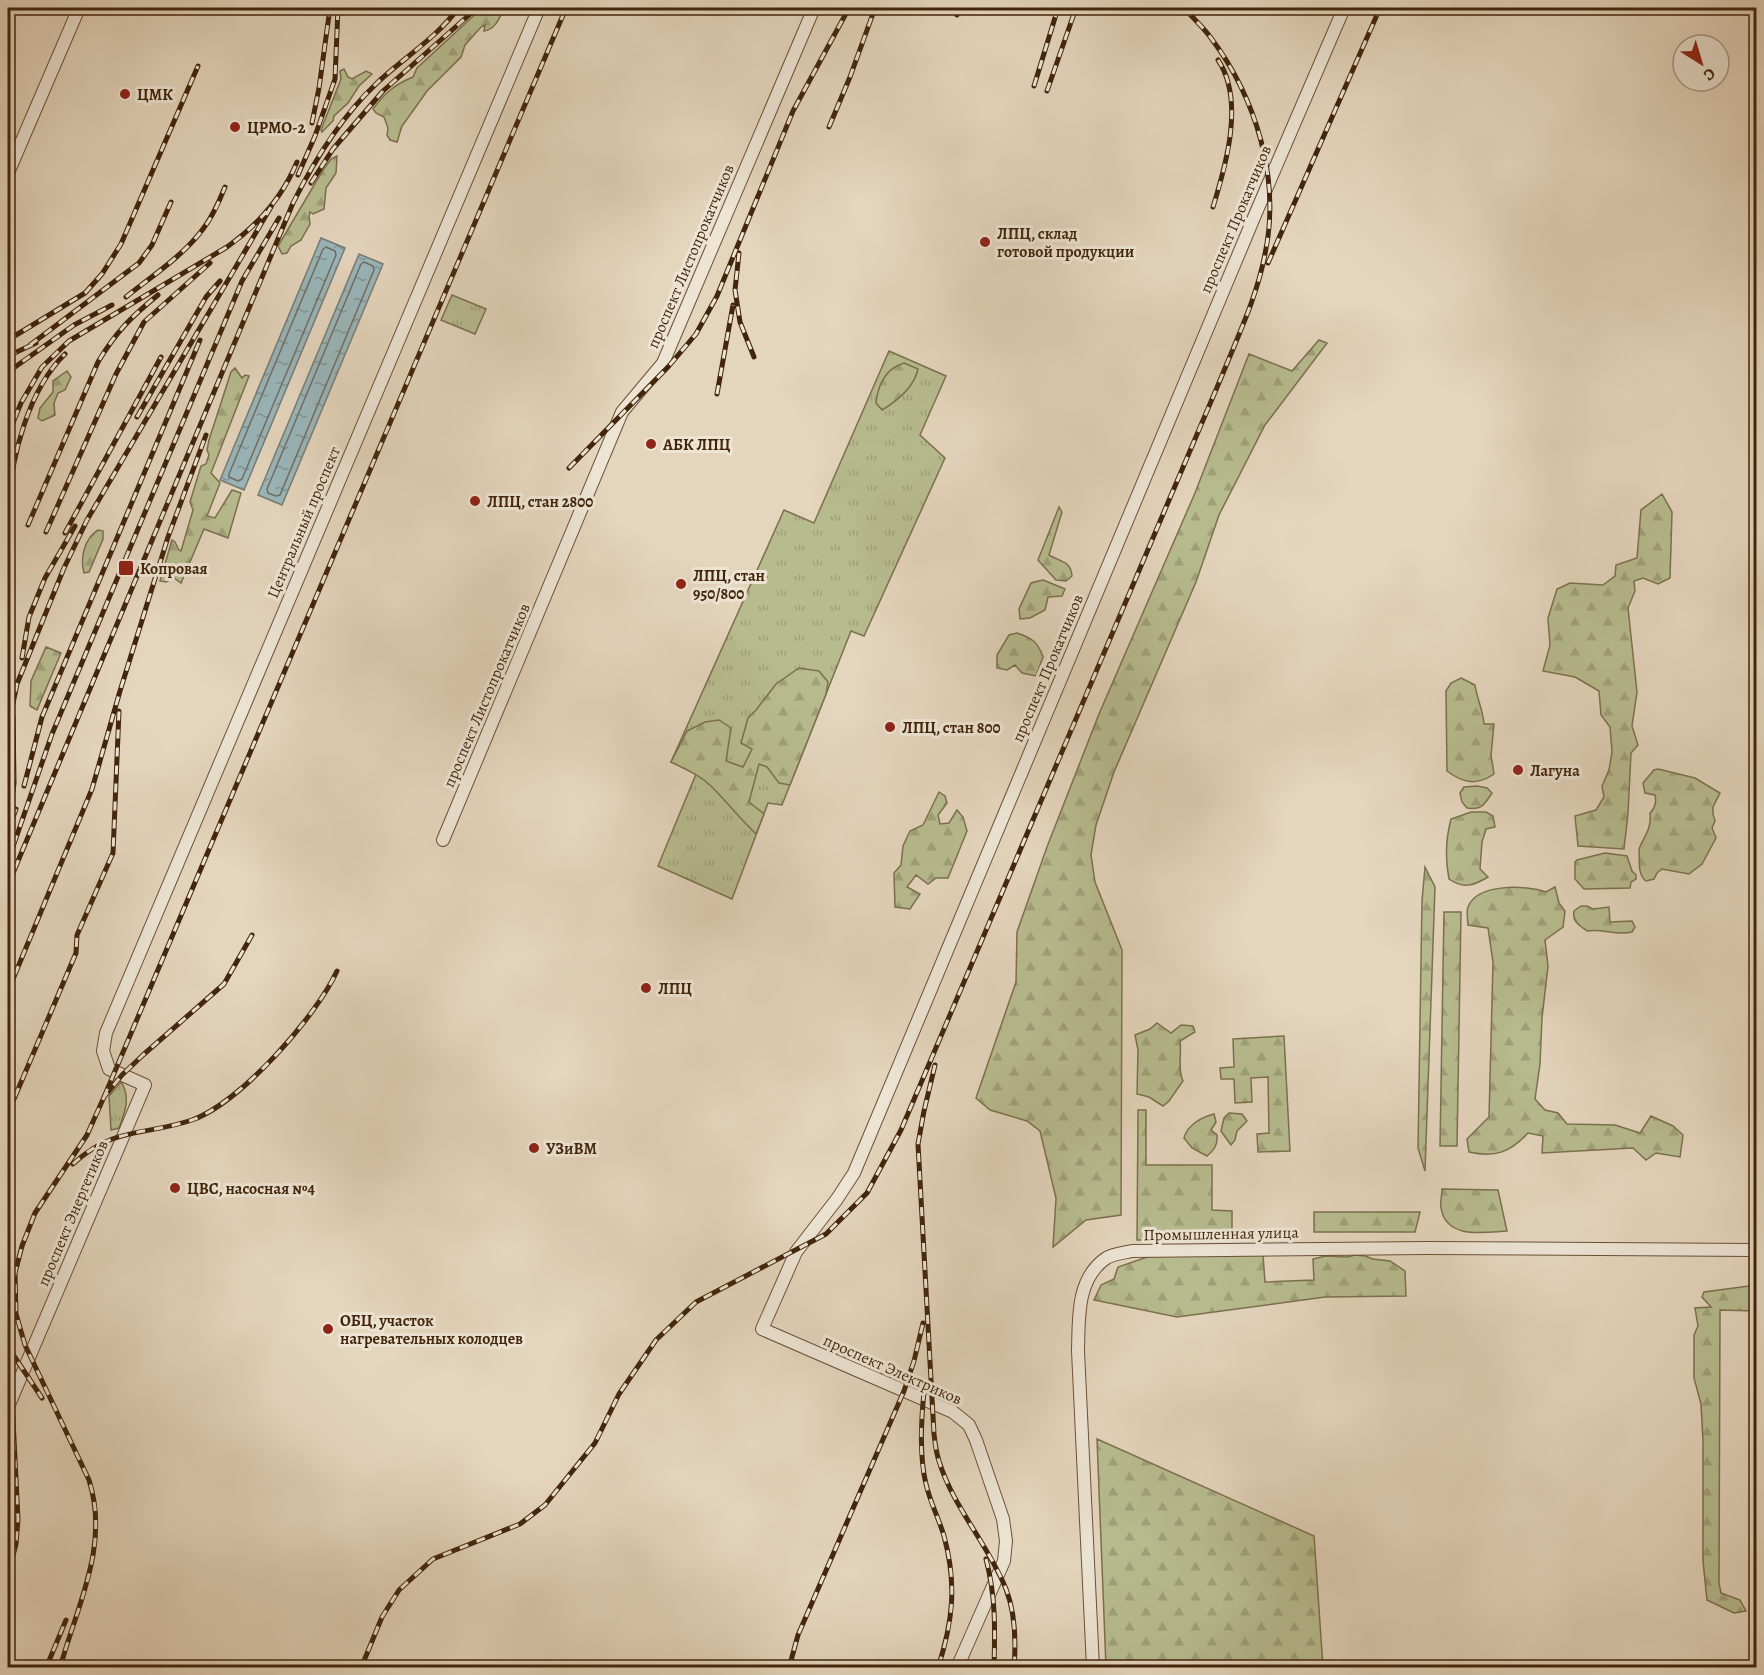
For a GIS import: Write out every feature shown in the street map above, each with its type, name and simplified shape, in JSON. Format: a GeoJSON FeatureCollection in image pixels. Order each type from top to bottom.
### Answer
{"type":"FeatureCollection","features":[{"type":"Feature","properties":{"kind":"street"},"geometry":{"type":"LineString","coordinates":[[8,173],[79,8]]}},
{"type":"Feature","properties":{"kind":"street","name":"Центральный проспект"},"geometry":{"type":"LineString","coordinates":[[103,1051],[110,1023],[539,8]]}},
{"type":"Feature","properties":{"kind":"street","name":"проспект Листопрокатчиков"},"geometry":{"type":"LineString","coordinates":[[443,840],[622,412],[663,363],[814,8]]}},
{"type":"Feature","properties":{"kind":"street","name":"проспект Прокатчиков"},"geometry":{"type":"LineString","coordinates":[[762,1329],[796,1252],[837,1200],[854,1173],[1241,248],[1344,8]]}},
{"type":"Feature","properties":{"kind":"street","name":"проспект Энергетиков"},"geometry":{"type":"LineString","coordinates":[[8,1407],[145,1085],[109,1069],[103,1051]]}},
{"type":"Feature","properties":{"kind":"street","name":"Промышленная улица"},"geometry":{"type":"LineString","coordinates":[[1093,1668],[1078,1351],[1080,1303],[1089,1275],[1106,1257],[1132,1251],[1168,1250],[1427,1248],[1756,1250]]}},
{"type":"Feature","properties":{"kind":"street","name":"проспект Электриков"},"geometry":{"type":"LineString","coordinates":[[762,1329],[952,1412],[969,1425],[1003,1519],[1006,1541],[1004,1561],[957,1668]]}},
{"type":"Feature","properties":{"kind":"green space"},"geometry":{"type":"Polygon","coordinates":[[[482,8],[489,8],[490,12],[496,8],[504,8],[495,25],[484,31],[485,25],[481,27],[465,45],[461,57],[427,91],[402,126],[397,142],[390,140],[384,117],[373,109],[390,90],[413,77],[417,68],[482,8]]]}},
{"type":"Feature","properties":{"kind":"green space"},"geometry":{"type":"Polygon","coordinates":[[[344,69],[348,77],[352,79],[366,71],[372,74],[359,86],[348,103],[322,132],[341,79],[340,71],[344,69]]]}},
{"type":"Feature","properties":{"kind":"green space"},"geometry":{"type":"Polygon","coordinates":[[[337,156],[336,173],[326,188],[324,209],[313,214],[310,212],[310,224],[301,240],[291,246],[287,253],[282,254],[278,246],[323,170],[331,159],[337,156]]]}},
{"type":"Feature","properties":{"kind":"green space"},"geometry":{"type":"Polygon","coordinates":[[[452,295],[486,309],[475,334],[441,320],[452,295]]]}},
{"type":"Feature","properties":{"kind":"green space"},"geometry":{"type":"Polygon","coordinates":[[[1319,340],[1327,343],[1265,425],[1219,515],[1196,582],[1114,772],[1096,825],[1091,855],[1095,882],[1122,950],[1121,1215],[1086,1220],[1053,1247],[1056,1198],[1040,1131],[1027,1121],[990,1110],[976,1098],[1016,982],[1017,932],[1047,847],[1099,714],[1195,493],[1249,354],[1292,371],[1319,340]]]}},
{"type":"Feature","properties":{"kind":"green space"},"geometry":{"type":"Polygon","coordinates":[[[889,351],[946,376],[920,435],[945,458],[864,636],[851,631],[782,805],[768,803],[732,899],[658,866],[696,774],[671,762],[784,510],[814,523],[889,351]]]}},
{"type":"Feature","properties":{"kind":"green space"},"geometry":{"type":"Polygon","coordinates":[[[904,363],[918,369],[916,376],[904,393],[882,410],[876,403],[881,384],[887,373],[904,363]]]}},
{"type":"Feature","properties":{"kind":"green space"},"geometry":{"type":"Polygon","coordinates":[[[235,368],[242,378],[245,375],[249,376],[211,473],[220,483],[207,516],[215,518],[232,490],[241,493],[228,538],[204,529],[181,583],[174,578],[166,582],[160,581],[172,540],[181,551],[193,510],[190,502],[201,466],[206,464],[209,455],[207,450],[209,440],[231,372],[235,368]]]}},
{"type":"Feature","properties":{"kind":"green space"},"geometry":{"type":"Polygon","coordinates":[[[67,371],[71,377],[65,390],[58,393],[54,403],[55,415],[42,421],[38,418],[40,408],[53,392],[53,381],[67,371]]]}},
{"type":"Feature","properties":{"kind":"green space"},"geometry":{"type":"Polygon","coordinates":[[[1662,494],[1672,512],[1670,578],[1658,584],[1643,578],[1634,581],[1635,591],[1628,608],[1637,692],[1632,726],[1638,745],[1631,753],[1624,849],[1578,846],[1575,816],[1596,810],[1604,797],[1602,786],[1609,770],[1612,752],[1610,727],[1601,715],[1599,691],[1575,677],[1543,671],[1550,645],[1548,618],[1557,589],[1570,583],[1603,585],[1615,576],[1616,565],[1637,558],[1641,510],[1662,494]]]}},
{"type":"Feature","properties":{"kind":"green space"},"geometry":{"type":"Polygon","coordinates":[[[1059,507],[1062,512],[1049,555],[1065,562],[1070,567],[1072,576],[1066,581],[1056,580],[1038,560],[1059,507]]]}},
{"type":"Feature","properties":{"kind":"green space"},"geometry":{"type":"Polygon","coordinates":[[[98,530],[103,531],[103,539],[89,572],[84,573],[84,549],[89,538],[98,530]]]}},
{"type":"Feature","properties":{"kind":"green space"},"geometry":{"type":"Polygon","coordinates":[[[1043,580],[1065,589],[1062,596],[1048,597],[1045,610],[1030,618],[1020,619],[1019,609],[1031,583],[1043,580]]]}},
{"type":"Feature","properties":{"kind":"green space"},"geometry":{"type":"Polygon","coordinates":[[[1017,633],[1034,641],[1041,652],[1043,657],[1036,676],[1022,673],[1015,665],[1007,670],[997,668],[997,655],[1009,635],[1017,633]]]}},
{"type":"Feature","properties":{"kind":"green space"},"geometry":{"type":"Polygon","coordinates":[[[46,647],[61,653],[37,710],[30,706],[31,681],[46,647]]]}},
{"type":"Feature","properties":{"kind":"green space"},"geometry":{"type":"Polygon","coordinates":[[[799,668],[819,671],[828,682],[826,694],[790,785],[779,783],[767,767],[759,764],[749,802],[764,814],[756,834],[707,782],[671,762],[687,731],[705,722],[719,720],[731,728],[726,761],[743,767],[752,749],[741,743],[748,718],[776,684],[799,668]]]}},
{"type":"Feature","properties":{"kind":"green space"},"geometry":{"type":"Polygon","coordinates":[[[1461,678],[1475,685],[1484,724],[1494,724],[1491,755],[1494,774],[1482,780],[1470,782],[1447,771],[1446,691],[1451,683],[1461,678]]]}},
{"type":"Feature","properties":{"kind":"green space"},"geometry":{"type":"Polygon","coordinates":[[[1654,770],[1695,778],[1720,793],[1713,807],[1715,821],[1712,828],[1716,838],[1702,864],[1689,874],[1662,869],[1654,879],[1646,881],[1640,871],[1639,849],[1649,828],[1650,813],[1656,800],[1655,795],[1645,793],[1643,783],[1654,770]]]}},
{"type":"Feature","properties":{"kind":"green space"},"geometry":{"type":"Polygon","coordinates":[[[1464,787],[1487,788],[1492,793],[1482,806],[1467,808],[1462,802],[1460,793],[1464,787]]]}},
{"type":"Feature","properties":{"kind":"green space"},"geometry":{"type":"Polygon","coordinates":[[[939,792],[945,796],[947,803],[938,815],[940,824],[949,823],[957,810],[963,817],[967,831],[948,878],[936,878],[928,884],[916,875],[907,887],[920,894],[910,909],[895,907],[894,873],[901,865],[903,846],[910,831],[923,825],[939,792]]]}},
{"type":"Feature","properties":{"kind":"green space"},"geometry":{"type":"Polygon","coordinates":[[[1471,812],[1486,812],[1493,816],[1495,827],[1486,829],[1482,842],[1480,869],[1488,877],[1478,883],[1464,885],[1449,879],[1447,841],[1451,819],[1471,812]]]}},
{"type":"Feature","properties":{"kind":"green space"},"geometry":{"type":"Polygon","coordinates":[[[1605,853],[1627,856],[1632,871],[1636,875],[1630,888],[1584,889],[1575,879],[1577,860],[1605,853]]]}},
{"type":"Feature","properties":{"kind":"green space"},"geometry":{"type":"Polygon","coordinates":[[[1425,867],[1435,887],[1425,1171],[1418,1148],[1422,901],[1425,867]]]}},
{"type":"Feature","properties":{"kind":"green space"},"geometry":{"type":"Polygon","coordinates":[[[1515,887],[1546,892],[1555,887],[1559,903],[1565,911],[1563,927],[1545,940],[1548,966],[1535,1099],[1545,1110],[1558,1113],[1567,1124],[1615,1125],[1640,1133],[1651,1116],[1673,1126],[1683,1135],[1680,1157],[1656,1153],[1646,1160],[1633,1148],[1542,1153],[1543,1136],[1528,1133],[1515,1145],[1502,1152],[1479,1154],[1469,1152],[1467,1139],[1489,1117],[1493,962],[1488,928],[1468,925],[1468,907],[1473,899],[1491,890],[1515,887]]]}},
{"type":"Feature","properties":{"kind":"green space"},"geometry":{"type":"Polygon","coordinates":[[[1581,906],[1593,909],[1609,907],[1610,922],[1632,921],[1635,927],[1632,932],[1626,933],[1587,931],[1574,918],[1574,911],[1581,906]]]}},
{"type":"Feature","properties":{"kind":"green space"},"geometry":{"type":"Polygon","coordinates":[[[1444,912],[1461,912],[1457,1146],[1440,1146],[1444,912]]]}},
{"type":"Feature","properties":{"kind":"green space"},"geometry":{"type":"Polygon","coordinates":[[[1157,1023],[1171,1033],[1181,1025],[1193,1026],[1195,1032],[1180,1041],[1180,1072],[1183,1081],[1163,1106],[1149,1097],[1137,1094],[1138,1050],[1135,1035],[1150,1029],[1157,1023]]]}},
{"type":"Feature","properties":{"kind":"green space"},"geometry":{"type":"Polygon","coordinates":[[[1284,1036],[1290,1151],[1258,1152],[1257,1134],[1269,1133],[1268,1077],[1251,1078],[1252,1102],[1235,1103],[1234,1079],[1221,1079],[1220,1068],[1234,1067],[1233,1039],[1284,1036]]]}},
{"type":"Feature","properties":{"kind":"green space"},"geometry":{"type":"Polygon","coordinates":[[[121,1082],[126,1093],[125,1110],[119,1128],[111,1130],[109,1096],[121,1082]]]}},
{"type":"Feature","properties":{"kind":"green space"},"geometry":{"type":"Polygon","coordinates":[[[1138,1110],[1146,1110],[1146,1165],[1212,1165],[1212,1210],[1232,1211],[1232,1240],[1137,1240],[1138,1110]]]}},
{"type":"Feature","properties":{"kind":"green space"},"geometry":{"type":"Polygon","coordinates":[[[1229,1113],[1242,1114],[1247,1121],[1237,1131],[1231,1145],[1221,1131],[1224,1118],[1229,1113]]]}},
{"type":"Feature","properties":{"kind":"green space"},"geometry":{"type":"Polygon","coordinates":[[[1214,1114],[1216,1122],[1211,1130],[1217,1135],[1217,1142],[1207,1156],[1192,1148],[1184,1138],[1188,1129],[1196,1122],[1214,1114]]]}},
{"type":"Feature","properties":{"kind":"green space"},"geometry":{"type":"Polygon","coordinates":[[[1442,1189],[1498,1190],[1507,1231],[1468,1232],[1450,1225],[1444,1218],[1441,1208],[1442,1189]]]}},
{"type":"Feature","properties":{"kind":"green space"},"geometry":{"type":"Polygon","coordinates":[[[1314,1212],[1420,1212],[1415,1232],[1314,1232],[1314,1212]]]}},
{"type":"Feature","properties":{"kind":"green space"},"geometry":{"type":"Polygon","coordinates":[[[1153,1255],[1263,1255],[1265,1282],[1314,1280],[1313,1259],[1325,1256],[1365,1256],[1390,1261],[1405,1271],[1406,1296],[1325,1297],[1177,1317],[1094,1300],[1101,1285],[1114,1279],[1118,1267],[1153,1255]]]}},
{"type":"Feature","properties":{"kind":"green space"},"geometry":{"type":"Polygon","coordinates":[[[1756,1285],[1756,1311],[1720,1310],[1719,1583],[1721,1593],[1740,1600],[1746,1611],[1734,1613],[1707,1600],[1703,1561],[1701,1404],[1694,1378],[1694,1335],[1698,1326],[1695,1308],[1711,1307],[1702,1297],[1704,1292],[1756,1285]]]}},
{"type":"Feature","properties":{"kind":"green space"},"geometry":{"type":"Polygon","coordinates":[[[1097,1439],[1314,1536],[1323,1667],[1106,1667],[1097,1439]]]}},
{"type":"Feature","properties":{"kind":"water"},"geometry":{"type":"Polygon","coordinates":[[[321,238],[345,248],[244,490],[220,480],[321,238]]]}},
{"type":"Feature","properties":{"kind":"water"},"geometry":{"type":"Polygon","coordinates":[[[359,254],[383,264],[282,505],[258,495],[359,254]]]}},
{"type":"Feature","properties":{"kind":"railway"},"geometry":{"type":"LineString","coordinates":[[312,123],[330,8]]}},
{"type":"Feature","properties":{"kind":"railway"},"geometry":{"type":"LineString","coordinates":[[298,175],[315,136],[335,79],[338,8]]}},
{"type":"Feature","properties":{"kind":"railway"},"geometry":{"type":"LineString","coordinates":[[8,885],[293,203],[310,170],[340,124],[377,83],[431,38],[458,8]]}},
{"type":"Feature","properties":{"kind":"railway"},"geometry":{"type":"LineString","coordinates":[[311,183],[333,149],[383,91],[477,8]]}},
{"type":"Feature","properties":{"kind":"railway"},"geometry":{"type":"LineString","coordinates":[[104,1097],[566,8]]}},
{"type":"Feature","properties":{"kind":"railway"},"geometry":{"type":"LineString","coordinates":[[569,468],[668,367],[696,334],[717,296],[793,111],[849,8]]}},
{"type":"Feature","properties":{"kind":"railway"},"geometry":{"type":"LineString","coordinates":[[829,127],[875,8]]}},
{"type":"Feature","properties":{"kind":"railway"},"geometry":{"type":"LineString","coordinates":[[957,15],[960,8]]}},
{"type":"Feature","properties":{"kind":"railway"},"geometry":{"type":"LineString","coordinates":[[1034,86],[1058,8]]}},
{"type":"Feature","properties":{"kind":"railway"},"geometry":{"type":"LineString","coordinates":[[1047,91],[1076,8]]}},
{"type":"Feature","properties":{"kind":"railway"},"geometry":{"type":"LineString","coordinates":[[361,1668],[382,1617],[399,1590],[433,1559],[520,1524],[545,1505],[595,1443],[619,1394],[656,1340],[696,1302],[826,1234],[867,1193],[901,1130],[1221,378],[1257,286],[1265,254],[1270,197],[1261,140],[1241,87],[1227,61],[1208,34],[1184,8]]}},
{"type":"Feature","properties":{"kind":"railway"},"geometry":{"type":"LineString","coordinates":[[1268,263],[1380,8]]}},
{"type":"Feature","properties":{"kind":"railway"},"geometry":{"type":"LineString","coordinates":[[1213,207],[1227,153],[1232,113],[1226,76],[1218,60]]}},
{"type":"Feature","properties":{"kind":"railway"},"geometry":{"type":"LineString","coordinates":[[8,340],[85,293],[102,274],[121,244],[198,66]]}},
{"type":"Feature","properties":{"kind":"railway"},"geometry":{"type":"LineString","coordinates":[[8,435],[21,403],[42,367],[69,341],[238,239],[268,210],[284,187],[297,162]]}},
{"type":"Feature","properties":{"kind":"railway"},"geometry":{"type":"LineString","coordinates":[[126,297],[167,265],[195,239],[213,214],[225,187]]}},
{"type":"Feature","properties":{"kind":"railway"},"geometry":{"type":"LineString","coordinates":[[30,345],[139,263],[152,245],[171,202]]}},
{"type":"Feature","properties":{"kind":"railway"},"geometry":{"type":"LineString","coordinates":[[8,727],[17,684],[64,568],[87,520],[271,207]]}},
{"type":"Feature","properties":{"kind":"railway"},"geometry":{"type":"LineString","coordinates":[[8,861],[52,734],[242,281],[279,218]]}},
{"type":"Feature","properties":{"kind":"railway"},"geometry":{"type":"LineString","coordinates":[[739,253],[735,290],[740,322],[754,357]]}},
{"type":"Feature","properties":{"kind":"railway"},"geometry":{"type":"LineString","coordinates":[[46,532],[116,374],[144,322],[210,263]]}},
{"type":"Feature","properties":{"kind":"railway"},"geometry":{"type":"LineString","coordinates":[[137,417],[206,297],[220,281]]}},
{"type":"Feature","properties":{"kind":"railway"},"geometry":{"type":"LineString","coordinates":[[28,525],[98,362],[125,326],[158,295]]}},
{"type":"Feature","properties":{"kind":"railway"},"geometry":{"type":"LineString","coordinates":[[8,372],[74,325],[112,305]]}},
{"type":"Feature","properties":{"kind":"railway"},"geometry":{"type":"LineString","coordinates":[[717,394],[733,305]]}},
{"type":"Feature","properties":{"kind":"railway"},"geometry":{"type":"LineString","coordinates":[[24,786],[42,717],[200,340]]}},
{"type":"Feature","properties":{"kind":"railway"},"geometry":{"type":"LineString","coordinates":[[8,356],[36,343]]}},
{"type":"Feature","properties":{"kind":"railway"},"geometry":{"type":"LineString","coordinates":[[8,506],[13,466],[24,425],[41,386],[65,354]]}},
{"type":"Feature","properties":{"kind":"railway"},"geometry":{"type":"LineString","coordinates":[[65,533],[161,357]]}},
{"type":"Feature","properties":{"kind":"railway"},"geometry":{"type":"LineString","coordinates":[[8,991],[92,789],[168,537],[206,435]]}},
{"type":"Feature","properties":{"kind":"railway"},"geometry":{"type":"LineString","coordinates":[[22,658],[29,617],[45,578],[75,526]]}},
{"type":"Feature","properties":{"kind":"railway"},"geometry":{"type":"LineString","coordinates":[[8,528],[12,690]]}},
{"type":"Feature","properties":{"kind":"railway"},"geometry":{"type":"LineString","coordinates":[[8,1113],[76,953],[77,935],[113,853],[119,711]]}},
{"type":"Feature","properties":{"kind":"railway"},"geometry":{"type":"LineString","coordinates":[[10,816],[14,783],[13,717]]}},
{"type":"Feature","properties":{"kind":"railway"},"geometry":{"type":"LineString","coordinates":[[8,831],[16,809]]}},
{"type":"Feature","properties":{"kind":"railway"},"geometry":{"type":"LineString","coordinates":[[60,1668],[94,1552],[96,1528],[94,1504],[89,1480],[25,1345],[16,1314],[15,1273],[22,1246],[35,1213],[87,1135],[104,1097],[143,1055],[224,984],[252,935]]}},
{"type":"Feature","properties":{"kind":"railway"},"geometry":{"type":"LineString","coordinates":[[73,1164],[102,1143],[192,1120],[211,1111],[232,1096],[253,1078],[295,1034],[327,990],[337,971]]}},
{"type":"Feature","properties":{"kind":"railway"},"geometry":{"type":"LineString","coordinates":[[935,1065],[918,1144],[936,1451],[953,1494],[999,1572],[1006,1589],[1014,1628],[1014,1668]]}},
{"type":"Feature","properties":{"kind":"railway"},"geometry":{"type":"LineString","coordinates":[[789,1668],[798,1635],[904,1391],[923,1323]]}},
{"type":"Feature","properties":{"kind":"railway"},"geometry":{"type":"LineString","coordinates":[[8,1347],[42,1398]]}},
{"type":"Feature","properties":{"kind":"railway"},"geometry":{"type":"LineString","coordinates":[[8,1370],[11,1379],[18,1519],[16,1544],[8,1574]]}},
{"type":"Feature","properties":{"kind":"railway"},"geometry":{"type":"LineString","coordinates":[[924,1392],[922,1461],[926,1484],[944,1536],[952,1586],[950,1618],[938,1668]]}},
{"type":"Feature","properties":{"kind":"railway"},"geometry":{"type":"LineString","coordinates":[[986,1559],[995,1626],[994,1668]]}},
{"type":"Feature","properties":{"kind":"railway"},"geometry":{"type":"LineString","coordinates":[[46,1668],[66,1620]]}},
{"type":"Feature","properties":{"kind":"place","name":"ЦМК"},"geometry":{"type":"Point","coordinates":[125,94]}},
{"type":"Feature","properties":{"kind":"place","name":"ЦРМО-2"},"geometry":{"type":"Point","coordinates":[235,127]}},
{"type":"Feature","properties":{"kind":"place","name":"ЛПЦ, склад готовой продукции"},"geometry":{"type":"Point","coordinates":[985,242]}},
{"type":"Feature","properties":{"kind":"place","name":"АБК ЛПЦ"},"geometry":{"type":"Point","coordinates":[651,444]}},
{"type":"Feature","properties":{"kind":"place","name":"ЛПЦ, стан 2800"},"geometry":{"type":"Point","coordinates":[475,501]}},
{"type":"Feature","properties":{"kind":"place","name":"Копровая"},"geometry":{"type":"Point","coordinates":[126,568]}},
{"type":"Feature","properties":{"kind":"place","name":"ЛПЦ, стан 950/800"},"geometry":{"type":"Point","coordinates":[681,584]}},
{"type":"Feature","properties":{"kind":"place","name":"ЛПЦ, стан 800"},"geometry":{"type":"Point","coordinates":[890,727]}},
{"type":"Feature","properties":{"kind":"place","name":"Лагуна"},"geometry":{"type":"Point","coordinates":[1518,770]}},
{"type":"Feature","properties":{"kind":"place","name":"ЛПЦ"},"geometry":{"type":"Point","coordinates":[646,988]}},
{"type":"Feature","properties":{"kind":"place","name":"УЗиВМ"},"geometry":{"type":"Point","coordinates":[534,1148]}},
{"type":"Feature","properties":{"kind":"place","name":"ЦВС, насосная №4"},"geometry":{"type":"Point","coordinates":[175,1188]}},
{"type":"Feature","properties":{"kind":"place","name":"ОБЦ, участок нагревательных колодцев"},"geometry":{"type":"Point","coordinates":[328,1329]}}]}
